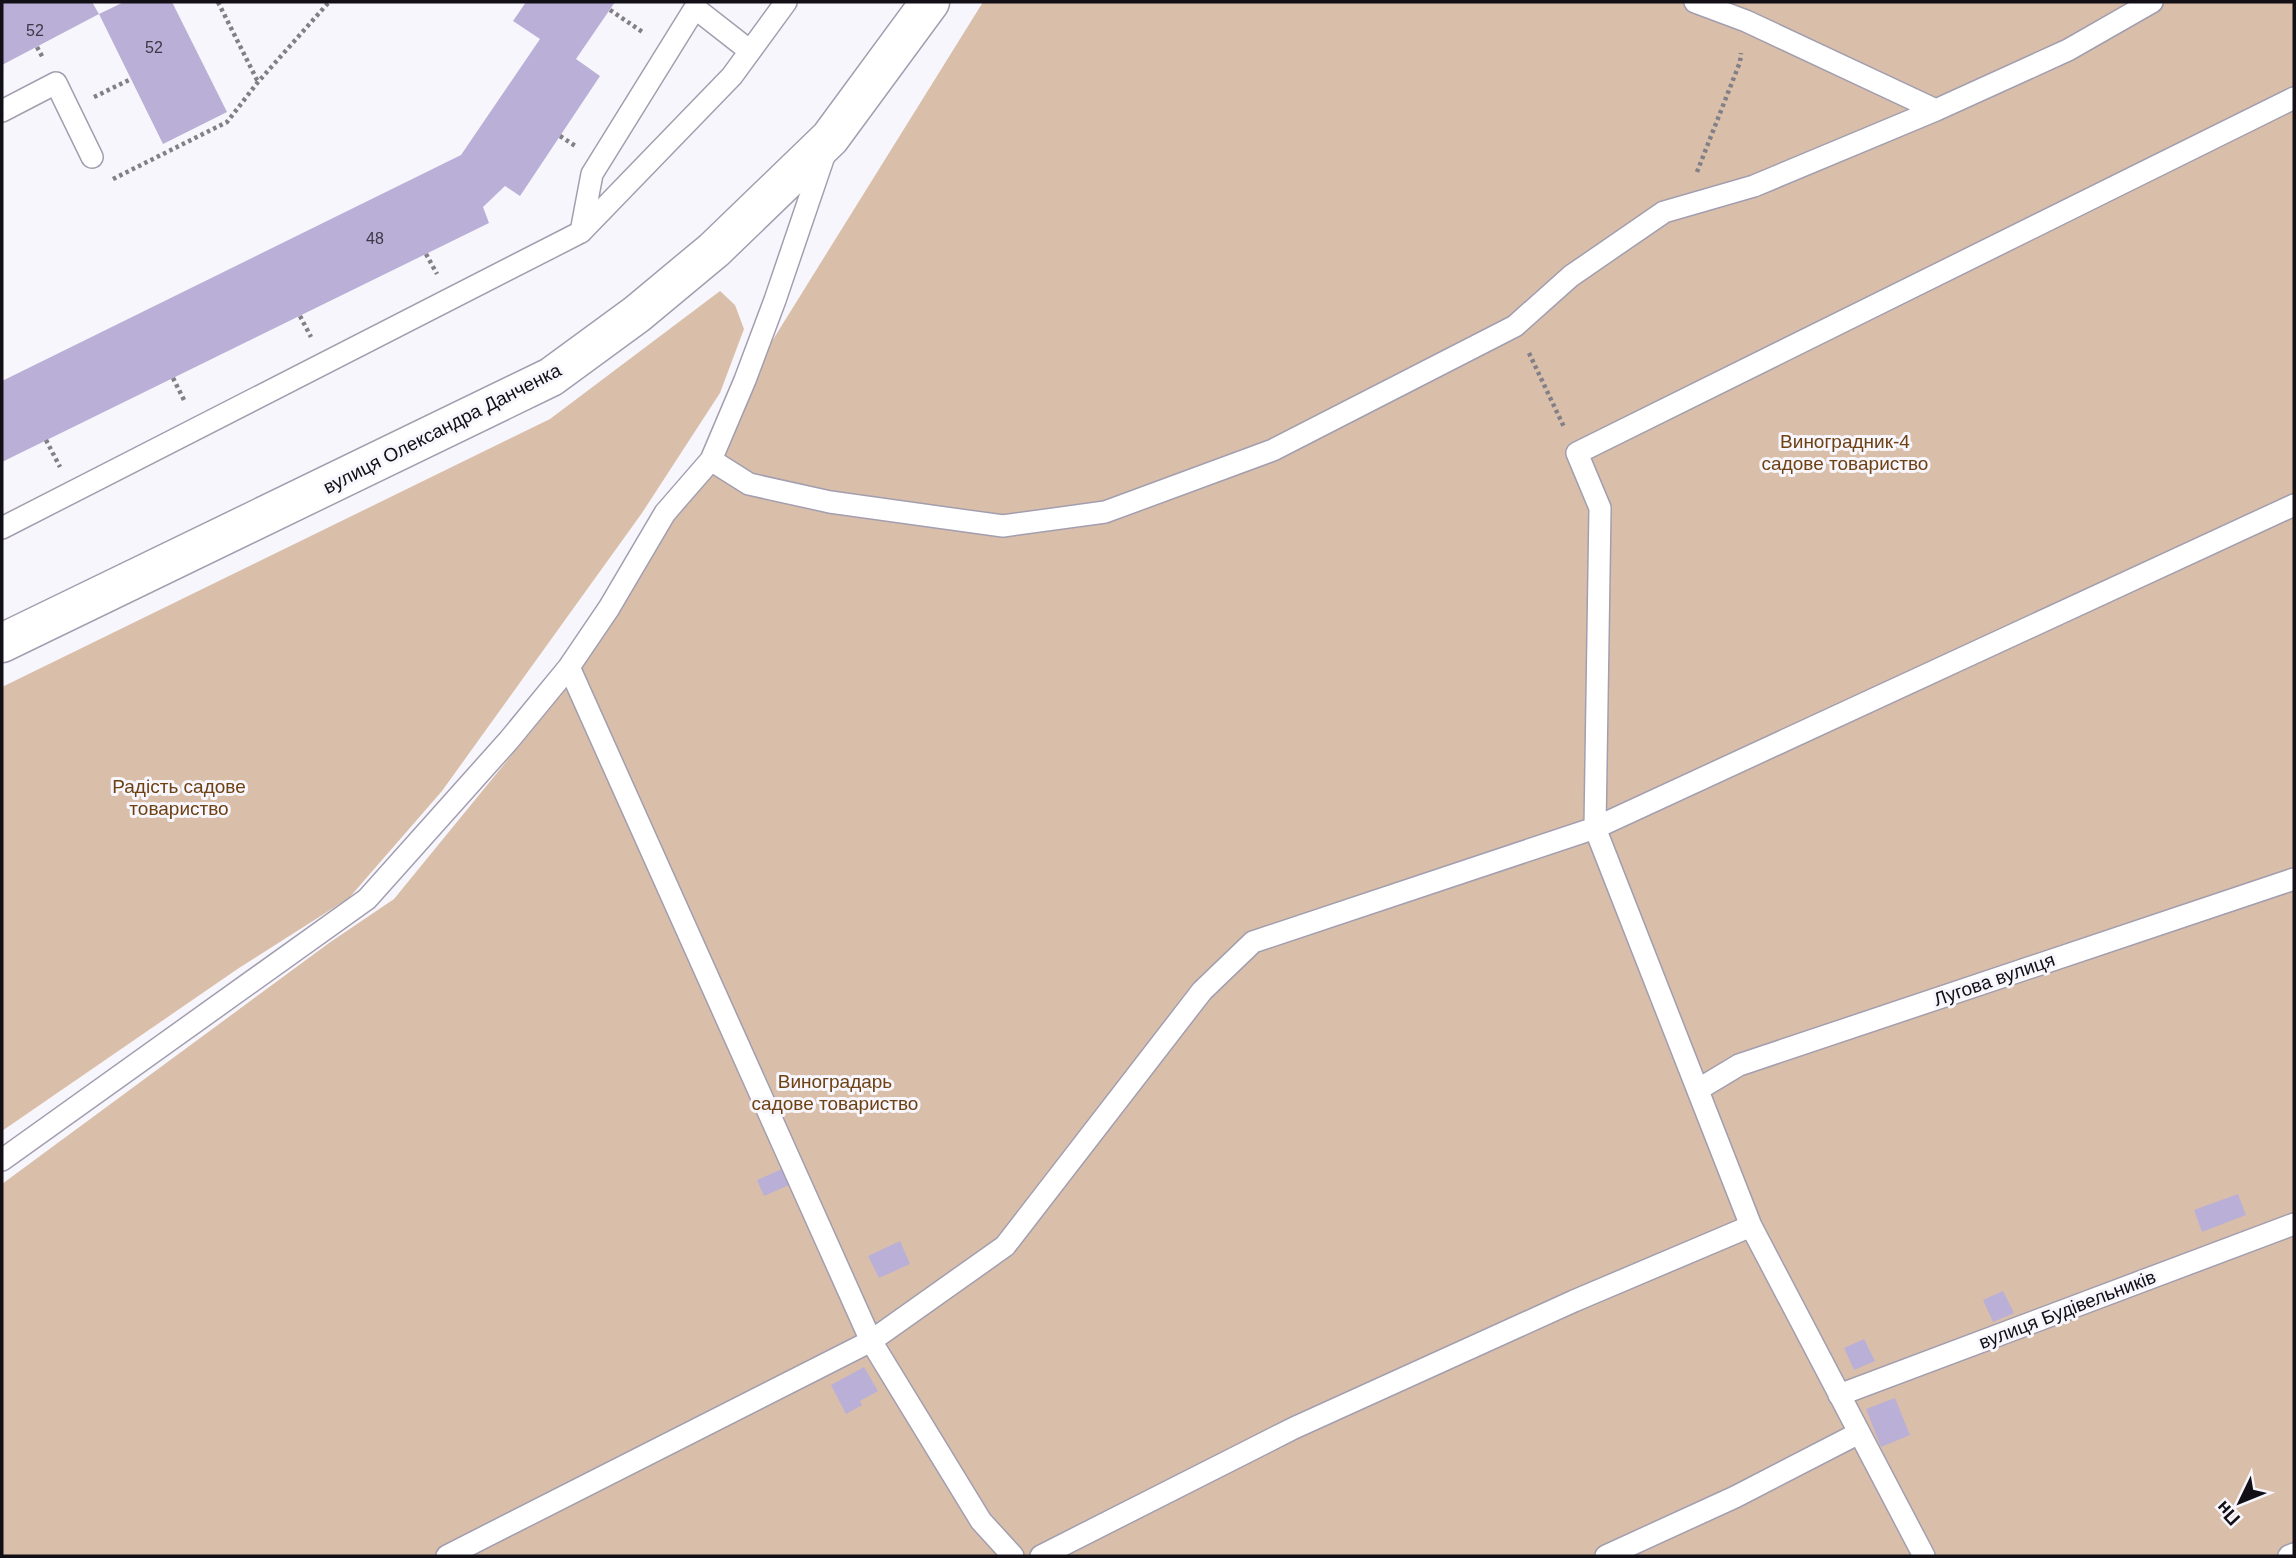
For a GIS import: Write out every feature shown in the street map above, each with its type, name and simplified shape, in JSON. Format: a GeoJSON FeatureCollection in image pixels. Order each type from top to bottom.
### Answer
{"type":"FeatureCollection","features":[{"type":"Feature","properties":{"kind":"street","name":"вулиця Олександра Данченка"},"geometry":{"type":"LineString","coordinates":[[2,643],[551,377],[637,314],[715,250],[830,138],[930,2]]}},
{"type":"Feature","properties":{"kind":"lane"},"geometry":{"type":"LineString","coordinates":[[2,528],[581,232],[732,76],[786,2]]}},
{"type":"Feature","properties":{"kind":"lane"},"geometry":{"type":"LineString","coordinates":[[1696,2],[1746,21],[1936,110]]}},
{"type":"Feature","properties":{"kind":"lane"},"geometry":{"type":"LineString","coordinates":[[711,460],[749,484],[830,502],[1003,526],[1105,512],[1273,450],[1516,326],[1571,276],[1664,212],[1754,186],[1936,110],[2068,50],[2152,2]]}},
{"type":"Feature","properties":{"kind":"lane"},"geometry":{"type":"LineString","coordinates":[[581,232],[592,174],[695,8],[750,51]]}},
{"type":"Feature","properties":{"kind":"lane"},"geometry":{"type":"LineString","coordinates":[[2,111],[56,83],[92,157]]}},
{"type":"Feature","properties":{"kind":"lane"},"geometry":{"type":"LineString","coordinates":[[1924,1556],[1751,1226],[1595,828],[1600,508],[1577,453],[2294,98]]}},
{"type":"Feature","properties":{"kind":"lane"},"geometry":{"type":"LineString","coordinates":[[2,1160],[368,899],[509,740],[569,667],[609,608],[664,513],[711,460],[775,300],[830,138]]}},
{"type":"Feature","properties":{"kind":"lane"},"geometry":{"type":"LineString","coordinates":[[447,1556],[871,1341],[1004,1246],[1202,991],[1253,942],[1595,828],[2294,505]]}},
{"type":"Feature","properties":{"kind":"lane"},"geometry":{"type":"LineString","coordinates":[[569,667],[871,1341],[982,1521],[1013,1556]]}},
{"type":"Feature","properties":{"kind":"lane","name":"Лугова вулиця"},"geometry":{"type":"LineString","coordinates":[[1699,1088],[1739,1065],[2294,879]]}},
{"type":"Feature","properties":{"kind":"lane","name":"вулиця Будівельників"},"geometry":{"type":"LineString","coordinates":[[1839,1395],[2294,1224]]}},
{"type":"Feature","properties":{"kind":"lane"},"geometry":{"type":"LineString","coordinates":[[1041,1556],[1293,1428],[1574,1301],[1751,1226]]}},
{"type":"Feature","properties":{"kind":"lane"},"geometry":{"type":"LineString","coordinates":[[1606,1556],[1735,1497],[1859,1433]]}},
{"type":"Feature","properties":{"kind":"path"},"geometry":{"type":"LineString","coordinates":[[218,2],[258,82]]}},
{"type":"Feature","properties":{"kind":"path"},"geometry":{"type":"LineString","coordinates":[[92,157],[104,184],[227,122],[258,82],[329,2]]}},
{"type":"Feature","properties":{"kind":"path"},"geometry":{"type":"LineString","coordinates":[[610,10],[670,49]]}},
{"type":"Feature","properties":{"kind":"path"},"geometry":{"type":"LineString","coordinates":[[1664,212],[1688,193],[1740,62],[1746,21]]}},
{"type":"Feature","properties":{"kind":"path"},"geometry":{"type":"LineString","coordinates":[[70,110],[131,79]]}},
{"type":"Feature","properties":{"kind":"path"},"geometry":{"type":"LineString","coordinates":[[1516,326],[1577,453]]}},
{"type":"Feature","properties":{"kind":"green space"},"geometry":{"type":"Polygon","coordinates":[[[983,2],[2294,2],[2294,1556],[2,1556],[2,1184],[329,943],[394,899],[568,686],[665,513],[983,2]]]}},
{"type":"Feature","properties":{"kind":"green space","name":"Радість садове товариство"},"geometry":{"type":"Polygon","coordinates":[[[720,291],[735,305],[744,329],[720,393],[642,513],[442,791],[349,898],[239,968],[2,1131],[2,687],[550,419],[720,291]]]}},
{"type":"Feature","properties":{"kind":"building"},"geometry":{"type":"Polygon","coordinates":[[[2,2],[92,2],[99,14],[2,65],[2,2]]]}},
{"type":"Feature","properties":{"kind":"building"},"geometry":{"type":"Polygon","coordinates":[[[124,2],[172,2],[227,112],[163,144],[99,14],[124,2]]]}},
{"type":"Feature","properties":{"kind":"building"},"geometry":{"type":"Polygon","coordinates":[[[526,2],[615,2],[576,59],[600,76],[520,196],[505,186],[483,207],[489,223],[2,462],[2,381],[461,155],[540,39],[513,21],[526,2]]]}},
{"type":"Feature","properties":{"kind":"building"},"geometry":{"type":"Polygon","coordinates":[[[782,1169],[789,1185],[764,1196],[757,1180],[782,1169]]]}},
{"type":"Feature","properties":{"kind":"building"},"geometry":{"type":"Polygon","coordinates":[[[2238,1194],[2246,1215],[2202,1232],[2194,1210],[2238,1194]]]}},
{"type":"Feature","properties":{"kind":"building"},"geometry":{"type":"Polygon","coordinates":[[[900,1241],[910,1264],[879,1278],[868,1256],[900,1241]]]}},
{"type":"Feature","properties":{"kind":"building"},"geometry":{"type":"Polygon","coordinates":[[[2003,1291],[2014,1313],[1993,1322],[1983,1300],[2003,1291]]]}},
{"type":"Feature","properties":{"kind":"building"},"geometry":{"type":"Polygon","coordinates":[[[1864,1339],[1875,1361],[1854,1370],[1844,1348],[1864,1339]]]}},
{"type":"Feature","properties":{"kind":"building"},"geometry":{"type":"Polygon","coordinates":[[[864,1367],[878,1391],[860,1401],[862,1405],[846,1414],[831,1385],[864,1367]]]}},
{"type":"Feature","properties":{"kind":"building"},"geometry":{"type":"Polygon","coordinates":[[[1895,1398],[1910,1435],[1881,1447],[1866,1409],[1895,1398]]]}},
{"type":"Feature","properties":{"kind":"park label","name":"Виноградник-4 садове товариство"},"geometry":{"type":"Point","coordinates":[1845,452]}},
{"type":"Feature","properties":{"kind":"park label","name":"Виноградарь садове товариство"},"geometry":{"type":"Point","coordinates":[835,1092]}}]}
